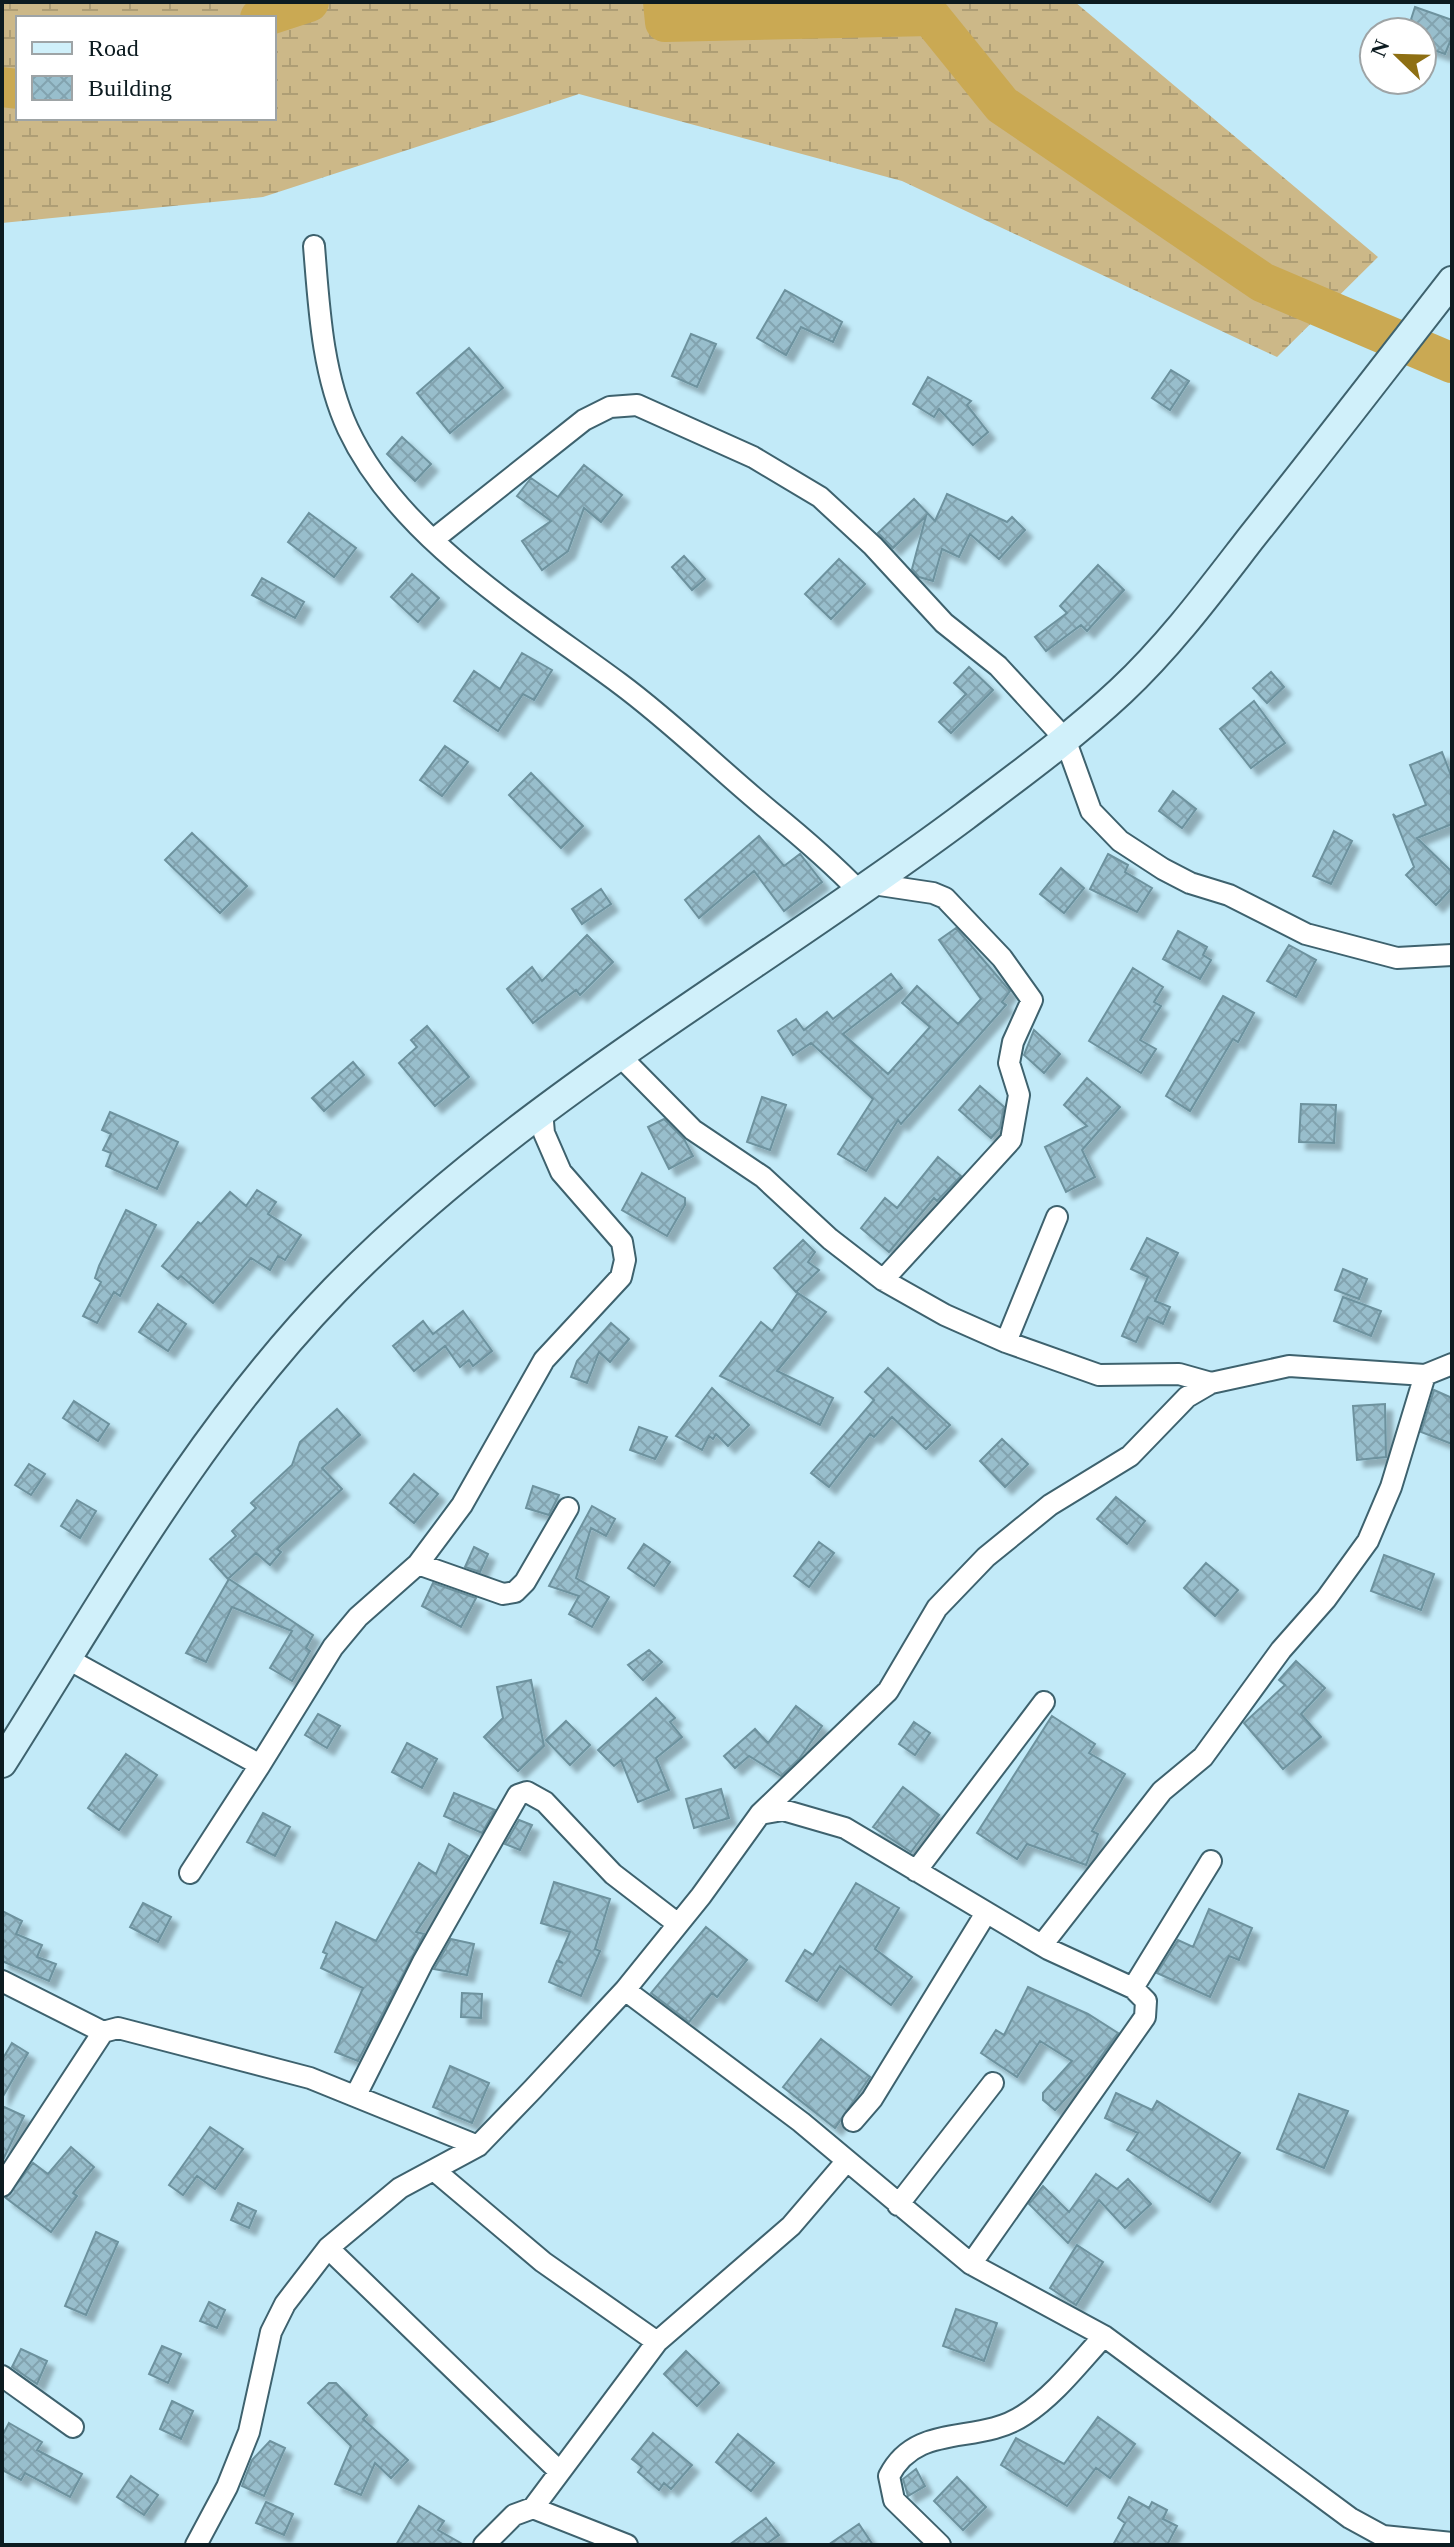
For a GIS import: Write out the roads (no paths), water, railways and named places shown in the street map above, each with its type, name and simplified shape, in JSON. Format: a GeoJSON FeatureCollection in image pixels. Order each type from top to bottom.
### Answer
{"type":"FeatureCollection","features":[{"type":"Feature","properties":{"kind":"main road"},"geometry":{"type":"LineString","coordinates":[[2,1763],[179,1481],[234,1404],[333,1292],[414,1213],[542,1111],[867,888],[1065,739],[1122,690],[1178,630],[1452,281]]}},
{"type":"Feature","properties":{"kind":"street"},"geometry":{"type":"LineString","coordinates":[[314,246],[327,363],[348,428],[371,467],[434,539],[500,595],[621,684],[867,888],[933,893],[945,898],[1002,958],[1032,1000],[1013,1042],[1009,1063],[1019,1095],[1011,1140],[883,1280]]}},
{"type":"Feature","properties":{"kind":"street"},"geometry":{"type":"LineString","coordinates":[[434,539],[584,420],[610,407],[637,405],[753,457],[820,497],[873,546],[944,623],[998,666],[1065,739],[1091,811],[1120,841],[1190,883],[1229,895],[1306,934],[1397,958],[1452,955]]}},
{"type":"Feature","properties":{"kind":"street"},"geometry":{"type":"LineString","coordinates":[[620,1056],[693,1130],[763,1177],[830,1239],[883,1280],[945,1315],[1006,1342],[1099,1375],[1179,1374],[1211,1383]]}},
{"type":"Feature","properties":{"kind":"street"},"geometry":{"type":"LineString","coordinates":[[190,1873],[333,1647],[358,1617],[418,1564],[462,1505],[544,1360],[621,1277],[625,1260],[622,1242],[561,1172],[544,1133],[542,1111]]}},
{"type":"Feature","properties":{"kind":"street"},"geometry":{"type":"LineString","coordinates":[[1006,1342],[1057,1217]]}},
{"type":"Feature","properties":{"kind":"street"},"geometry":{"type":"LineString","coordinates":[[196,2545],[227,2487],[249,2432],[271,2332],[285,2304],[328,2248],[400,2188],[478,2146],[625,1990],[760,1814],[888,1691],[937,1608],[986,1557],[1050,1505],[1130,1456],[1187,1397],[1211,1383],[1289,1366],[1425,1375],[1452,1364]]}},
{"type":"Feature","properties":{"kind":"street"},"geometry":{"type":"LineString","coordinates":[[1042,1945],[1162,1791],[1203,1757],[1281,1650],[1326,1599],[1368,1541],[1391,1487],[1425,1375]]}},
{"type":"Feature","properties":{"kind":"street"},"geometry":{"type":"LineString","coordinates":[[418,1564],[503,1594],[515,1592],[525,1582],[568,1508]]}},
{"type":"Feature","properties":{"kind":"street"},"geometry":{"type":"LineString","coordinates":[[68,1659],[260,1765]]}},
{"type":"Feature","properties":{"kind":"street"},"geometry":{"type":"LineString","coordinates":[[916,1871],[1044,1702]]}},
{"type":"Feature","properties":{"kind":"street"},"geometry":{"type":"LineString","coordinates":[[356,2095],[430,1949],[518,1795],[527,1792],[545,1802],[613,1874],[678,1924]]}},
{"type":"Feature","properties":{"kind":"street"},"geometry":{"type":"LineString","coordinates":[[760,1814],[783,1810],[832,1824],[1042,1945],[1133,1988],[1146,2001],[1145,2017],[971,2264]]}},
{"type":"Feature","properties":{"kind":"street"},"geometry":{"type":"LineString","coordinates":[[1133,1988],[1211,1861]]}},
{"type":"Feature","properties":{"kind":"street"},"geometry":{"type":"LineString","coordinates":[[853,2121],[872,2099],[986,1913]]}},
{"type":"Feature","properties":{"kind":"street"},"geometry":{"type":"LineString","coordinates":[[2,1981],[103,2032],[118,2028],[141,2032],[356,2095],[478,2146]]}},
{"type":"Feature","properties":{"kind":"street"},"geometry":{"type":"LineString","coordinates":[[625,1990],[801,2122],[845,2163],[971,2264],[1104,2336],[1350,2518],[1383,2536],[1452,2543]]}},
{"type":"Feature","properties":{"kind":"street"},"geometry":{"type":"LineString","coordinates":[[2,2186],[103,2032]]}},
{"type":"Feature","properties":{"kind":"street"},"geometry":{"type":"LineString","coordinates":[[898,2205],[993,2083]]}},
{"type":"Feature","properties":{"kind":"street"},"geometry":{"type":"LineString","coordinates":[[484,2545],[514,2515],[533,2508],[657,2342],[791,2226],[845,2163]]}},
{"type":"Feature","properties":{"kind":"street"},"geometry":{"type":"LineString","coordinates":[[434,2170],[543,2262],[657,2342]]}},
{"type":"Feature","properties":{"kind":"street"},"geometry":{"type":"LineString","coordinates":[[328,2248],[560,2472]]}},
{"type":"Feature","properties":{"kind":"street"},"geometry":{"type":"LineString","coordinates":[[940,2545],[894,2500],[889,2476],[898,2459],[923,2442],[985,2433],[1026,2414],[1061,2383],[1104,2336]]}},
{"type":"Feature","properties":{"kind":"street"},"geometry":{"type":"LineString","coordinates":[[2,2376],[73,2427]]}},
{"type":"Feature","properties":{"kind":"street"},"geometry":{"type":"LineString","coordinates":[[533,2508],[627,2545]]}},
{"type":"Feature","properties":{"kind":"waterway"},"geometry":{"type":"LineString","coordinates":[[266,16],[309,2]]}},
{"type":"Feature","properties":{"kind":"waterway"},"geometry":{"type":"LineString","coordinates":[[663,2],[665,22],[930,16],[1002,105],[1262,282],[1452,363]]}},
{"type":"Feature","properties":{"kind":"waterway"},"geometry":{"type":"LineString","coordinates":[[2,87],[16,89]]}}]}
